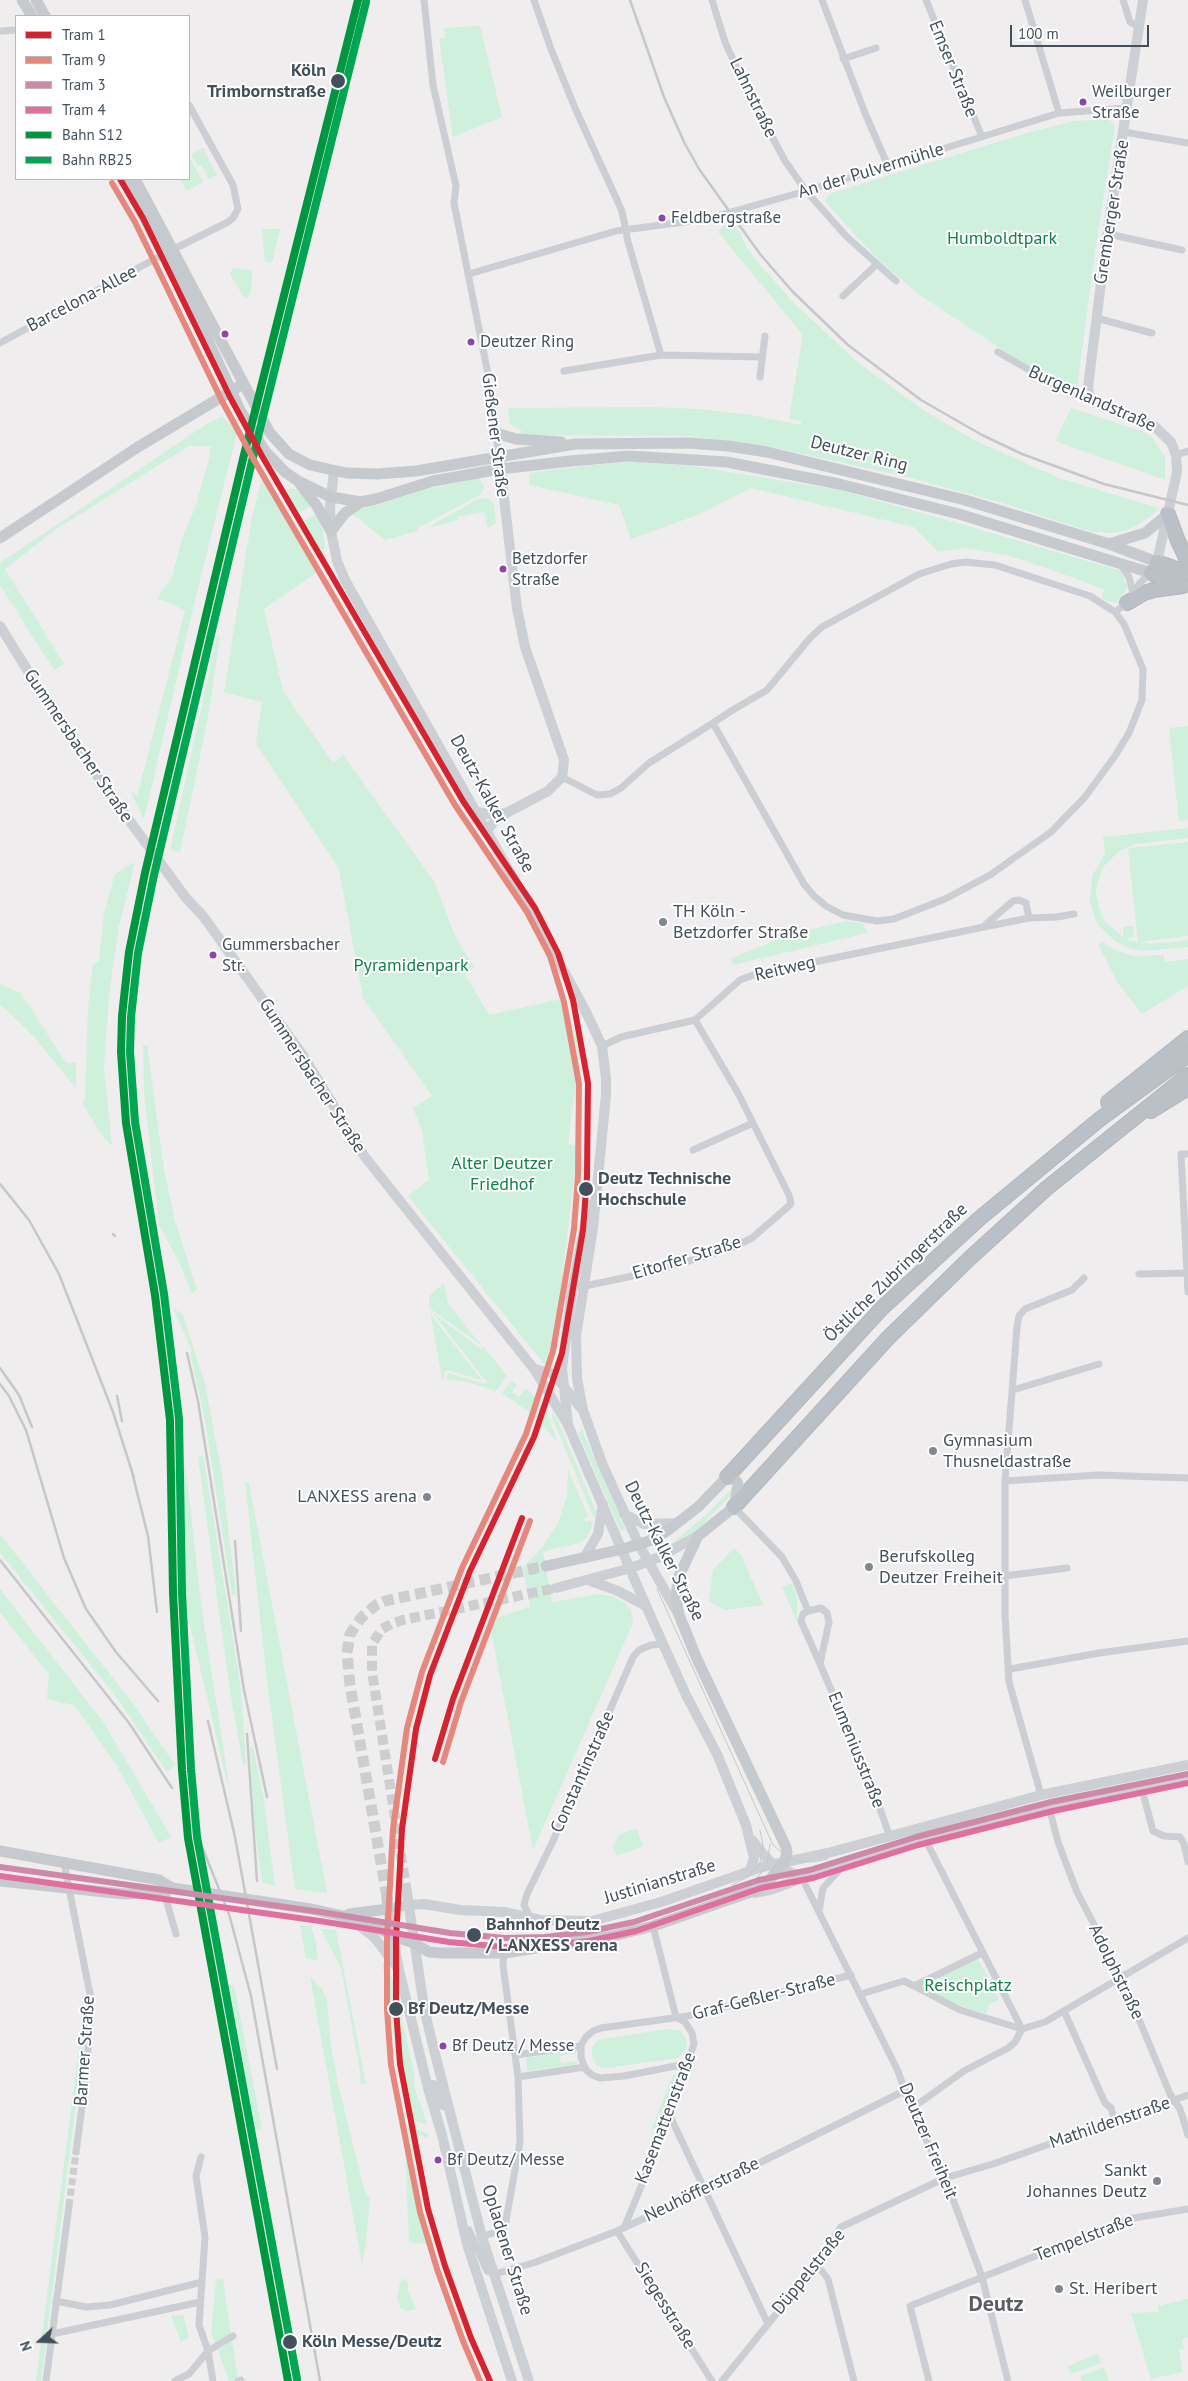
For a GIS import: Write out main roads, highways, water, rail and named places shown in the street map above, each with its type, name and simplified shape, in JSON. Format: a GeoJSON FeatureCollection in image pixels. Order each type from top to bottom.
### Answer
{"type":"FeatureCollection","features":[{"type":"Feature","properties":{"kind":"highway"},"geometry":{"type":"LineString","coordinates":[[1168,514],[1188,562]]}},
{"type":"Feature","properties":{"kind":"highway","name":"Deutzer Ring"},"geometry":{"type":"LineString","coordinates":[[1154,567],[1186,582]]}},
{"type":"Feature","properties":{"kind":"highway"},"geometry":{"type":"LineString","coordinates":[[1130,598],[1149,591],[1186,582]]}},
{"type":"Feature","properties":{"kind":"highway"},"geometry":{"type":"LineString","coordinates":[[980,1218],[1028,1170],[1188,1038]]}},
{"type":"Feature","properties":{"kind":"highway","name":"Östliche Zubringerstraße"},"geometry":{"type":"LineString","coordinates":[[727,1477],[882,1308],[980,1218],[1100,1119],[1188,1055]]}},
{"type":"Feature","properties":{"kind":"highway"},"geometry":{"type":"LineString","coordinates":[[734,1507],[888,1338],[970,1258],[1047,1188],[1188,1075]]}},
{"type":"Feature","properties":{"kind":"highway"},"geometry":{"type":"LineString","coordinates":[[1128,1123],[1168,1102],[1188,1088]]}},
{"type":"Feature","properties":{"kind":"main road"},"geometry":{"type":"LineString","coordinates":[[22,0],[38,12]]}},
{"type":"Feature","properties":{"kind":"main road","name":"Gremberger Straße"},"geometry":{"type":"LineString","coordinates":[[1089,395],[1096,318],[1144,0]]}},
{"type":"Feature","properties":{"kind":"main road"},"geometry":{"type":"LineString","coordinates":[[125,180],[169,252]]}},
{"type":"Feature","properties":{"kind":"main road"},"geometry":{"type":"LineString","coordinates":[[135,180],[240,410],[265,451],[285,472],[298,481],[317,506],[331,530],[345,512],[361,502]]}},
{"type":"Feature","properties":{"kind":"main road","name":"Deutzer Ring"},"geometry":{"type":"LineString","coordinates":[[169,252],[270,433],[284,450],[300,461],[334,471],[377,474],[397,473],[576,444],[689,443],[767,452],[965,500],[1109,544],[1154,567]]}},
{"type":"Feature","properties":{"kind":"main road"},"geometry":{"type":"LineString","coordinates":[[0,538],[138,447],[244,384]]}},
{"type":"Feature","properties":{"kind":"main road","name":"Burgenlandstraße"},"geometry":{"type":"LineString","coordinates":[[1089,395],[1094,402],[1101,406],[1154,426],[1171,442],[1176,455],[1178,472],[1168,514]]}},
{"type":"Feature","properties":{"kind":"main road"},"geometry":{"type":"LineString","coordinates":[[496,433],[516,439],[547,440],[576,444]]}},
{"type":"Feature","properties":{"kind":"main road","name":"Gießener Straße"},"geometry":{"type":"LineString","coordinates":[[499,456],[516,608],[525,647],[564,760],[562,777],[548,791],[508,813]]}},
{"type":"Feature","properties":{"kind":"main road","name":"Deutzer Ring"},"geometry":{"type":"LineString","coordinates":[[298,481],[331,497],[361,502],[386,497],[433,481],[500,469],[629,456],[727,462],[765,468],[959,514],[1120,563],[1154,567]]}},
{"type":"Feature","properties":{"kind":"main road","name":"Deutz-Kalker Straße"},"geometry":{"type":"LineString","coordinates":[[334,471],[331,497],[331,530],[337,561],[354,600],[561,966],[602,1046],[606,1095],[596,1193],[576,1336],[576,1364],[582,1410],[624,1514],[678,1615],[697,1659],[782,1836],[788,1853],[779,1865]]}},
{"type":"Feature","properties":{"kind":"main road"},"geometry":{"type":"LineString","coordinates":[[1109,544],[1145,533],[1168,514]]}},
{"type":"Feature","properties":{"kind":"main road"},"geometry":{"type":"LineString","coordinates":[[1154,567],[1168,514]]}},
{"type":"Feature","properties":{"kind":"main road","name":"Gummersbacher Straße"},"geometry":{"type":"LineString","coordinates":[[0,626],[54,713],[107,790],[186,898],[203,916],[304,1057],[365,1157],[534,1369],[568,1425]]}},
{"type":"Feature","properties":{"kind":"main road"},"geometry":{"type":"LineString","coordinates":[[474,811],[488,814],[508,813]]}},
{"type":"Feature","properties":{"kind":"main road"},"geometry":{"type":"LineString","coordinates":[[486,832],[497,818],[508,813]]}},
{"type":"Feature","properties":{"kind":"main road","name":"Deutz-Kalker Straße"},"geometry":{"type":"LineString","coordinates":[[596,1193],[586,1219],[572,1291],[562,1368],[568,1425],[686,1695],[717,1754],[750,1836],[754,1858],[750,1871]]}},
{"type":"Feature","properties":{"kind":"main road","name":"Gummersbacher Straße"},"geometry":{"type":"LineString","coordinates":[[534,1369],[551,1373],[582,1410]]}},
{"type":"Feature","properties":{"kind":"main road"},"geometry":{"type":"LineString","coordinates":[[556,1588],[649,1562],[698,1536],[734,1507],[738,1486],[734,1479],[727,1477]]}},
{"type":"Feature","properties":{"kind":"main road","name":"Östliche Zubringerstraße"},"geometry":{"type":"LineString","coordinates":[[623,1549],[639,1545],[657,1537],[677,1524],[698,1507],[727,1477]]}},
{"type":"Feature","properties":{"kind":"main road"},"geometry":{"type":"LineString","coordinates":[[584,1558],[598,1534],[603,1503]]}},
{"type":"Feature","properties":{"kind":"main road"},"geometry":{"type":"LineString","coordinates":[[624,1514],[644,1524],[677,1524]]}},
{"type":"Feature","properties":{"kind":"main road"},"geometry":{"type":"LineString","coordinates":[[678,1615],[676,1599],[678,1578],[698,1536]]}},
{"type":"Feature","properties":{"kind":"main road"},"geometry":{"type":"LineString","coordinates":[[546,1566],[623,1549]]}},
{"type":"Feature","properties":{"kind":"main road"},"geometry":{"type":"LineString","coordinates":[[588,1580],[618,1591],[646,1606]]}},
{"type":"Feature","properties":{"kind":"main road","name":"Justinianstraße"},"geometry":{"type":"LineString","coordinates":[[388,1903],[504,1912],[548,1921],[592,1921],[661,1902],[750,1871],[890,1837],[1041,1795],[1188,1765]]}},
{"type":"Feature","properties":{"kind":"main road"},"geometry":{"type":"LineString","coordinates":[[0,1880],[124,1894],[150,1893],[170,1888],[345,1915],[366,1921],[393,1936],[429,1952],[441,1954],[504,1953],[576,1943],[653,1926],[751,1893],[773,1889],[925,1839],[1049,1807],[1141,1786],[1188,1778]]}},
{"type":"Feature","properties":{"kind":"main road"},"geometry":{"type":"LineString","coordinates":[[750,1836],[763,1854],[802,1878]]}},
{"type":"Feature","properties":{"kind":"main road"},"geometry":{"type":"LineString","coordinates":[[0,1851],[159,1880],[170,1888]]}},
{"type":"Feature","properties":{"kind":"main road"},"geometry":{"type":"LineString","coordinates":[[751,1893],[768,1882],[779,1865]]}},
{"type":"Feature","properties":{"kind":"main road","name":"Opladener Straße"},"geometry":{"type":"LineString","coordinates":[[407,1893],[424,2007],[482,2237],[529,2381]]}},
{"type":"Feature","properties":{"kind":"main road"},"geometry":{"type":"LineString","coordinates":[[345,1915],[388,1903]]}},
{"type":"Feature","properties":{"kind":"main road","name":"Opladener Straße"},"geometry":{"type":"LineString","coordinates":[[388,1903],[399,1970],[428,2088],[437,2114],[462,2221],[512,2381]]}},
{"type":"Feature","properties":{"kind":"main road"},"geometry":{"type":"LineString","coordinates":[[345,1915],[374,1937],[399,1970]]}},
{"type":"Feature","properties":{"kind":"main road"},"geometry":{"type":"LineString","coordinates":[[428,2088],[434,2085],[437,2087],[443,2106],[452,2116]]}},
{"type":"Feature","properties":{"kind":"tunnel"},"geometry":{"type":"LineString","coordinates":[[387,1897],[350,1685],[347,1653],[350,1634],[361,1618],[376,1605],[385,1601],[546,1566]]}},
{"type":"Feature","properties":{"kind":"tunnel"},"geometry":{"type":"LineString","coordinates":[[407,1893],[372,1672],[372,1644],[382,1629],[403,1620],[556,1588]]}},
{"type":"Feature","properties":{"kind":"tunnel"},"geometry":{"type":"LineString","coordinates":[[69,2206],[76,2152]]}},
{"type":"Feature","properties":{"kind":"tram line","name":"1"},"geometry":{"type":"LineString","coordinates":[[121,180],[143,218],[230,397],[262,456],[463,801],[535,908],[558,953],[573,1000],[588,1083],[587,1176],[583,1230],[562,1353],[534,1437],[470,1571],[430,1675],[416,1729],[402,1829],[396,1939],[396,2009],[400,2064],[428,2209],[445,2266],[471,2338],[490,2381]]}},
{"type":"Feature","properties":{"kind":"tram line","name":"9"},"geometry":{"type":"LineString","coordinates":[[112,183],[135,222],[222,401],[254,460],[455,805],[527,912],[550,956],[564,1002],[579,1084],[578,1176],[574,1229],[553,1351],[526,1434],[462,1568],[422,1672],[407,1728],[393,1829],[387,1939],[387,2009],[391,2065],[420,2212],[437,2269],[463,2341],[480,2381]]}},
{"type":"Feature","properties":{"kind":"tram line","name":"1"},"geometry":{"type":"LineString","coordinates":[[435,1759],[453,1699],[522,1518]]}},
{"type":"Feature","properties":{"kind":"tram line","name":"9"},"geometry":{"type":"LineString","coordinates":[[443,1762],[461,1702],[530,1521]]}},
{"type":"Feature","properties":{"kind":"tram line"},"geometry":{"type":"LineString","coordinates":[[657,1589],[773,1845],[786,1856],[798,1861],[813,1862],[828,1859]]}},
{"type":"Feature","properties":{"kind":"tram line","name":"3"},"geometry":{"type":"LineString","coordinates":[[0,1867],[321,1912],[450,1933],[505,1938],[545,1937],[587,1932],[634,1922],[759,1880],[810,1870],[916,1837],[1051,1802],[1188,1774]]}},
{"type":"Feature","properties":{"kind":"tram line","name":"4"},"geometry":{"type":"LineString","coordinates":[[0,1876],[320,1921],[449,1942],[504,1947],[546,1946],[589,1941],[636,1931],[761,1888],[813,1878],[918,1845],[1053,1811],[1188,1783]]}},
{"type":"Feature","properties":{"kind":"tram line"},"geometry":{"type":"LineString","coordinates":[[732,1885],[748,1877],[760,1863],[763,1845],[760,1830]]}},
{"type":"Feature","properties":{"kind":"tram line"},"geometry":{"type":"LineString","coordinates":[[756,1879],[767,1866],[770,1844]]}},
{"type":"Feature","properties":{"kind":"railway"},"geometry":{"type":"LineString","coordinates":[[630,0],[664,97],[684,142],[699,169],[760,254],[792,291],[848,345],[921,400],[982,435],[1022,454],[1104,484],[1188,505]]}},
{"type":"Feature","properties":{"kind":"railway"},"geometry":{"type":"LineString","coordinates":[[0,1184],[29,1220],[59,1274],[113,1412],[134,1478]]}},
{"type":"Feature","properties":{"kind":"railway"},"geometry":{"type":"LineString","coordinates":[[187,1353],[198,1401],[244,1690],[267,1797]]}},
{"type":"Feature","properties":{"kind":"railway"},"geometry":{"type":"LineString","coordinates":[[0,1368],[19,1395],[32,1427]]}},
{"type":"Feature","properties":{"kind":"railway"},"geometry":{"type":"LineString","coordinates":[[0,1384],[9,1396],[26,1430],[64,1558],[86,1609],[116,1652],[158,1701]]}},
{"type":"Feature","properties":{"kind":"railway"},"geometry":{"type":"LineString","coordinates":[[117,1396],[122,1421]]}},
{"type":"Feature","properties":{"kind":"railway"},"geometry":{"type":"LineString","coordinates":[[132,1472],[148,1536],[157,1612]]}},
{"type":"Feature","properties":{"kind":"railway"},"geometry":{"type":"LineString","coordinates":[[235,1541],[241,1631]]}},
{"type":"Feature","properties":{"kind":"railway"},"geometry":{"type":"LineString","coordinates":[[0,1560],[129,1723],[172,1788]]}},
{"type":"Feature","properties":{"kind":"railway"},"geometry":{"type":"LineString","coordinates":[[208,1721],[235,1837],[277,2069]]}},
{"type":"Feature","properties":{"kind":"railway"},"geometry":{"type":"LineString","coordinates":[[247,1734],[257,1881]]}},
{"type":"Feature","properties":{"kind":"railway"},"geometry":{"type":"LineString","coordinates":[[203,1849],[229,1914],[251,1996],[320,2381]]}},
{"type":"Feature","properties":{"kind":"rail line","name":"S12"},"geometry":{"type":"LineString","coordinates":[[288,2381],[188,1838],[182,1770],[173,1593],[170,1420],[155,1295],[126,1123],[121,1052],[122,1016],[129,952],[145,873],[244,455],[358,0]]}},
{"type":"Feature","properties":{"kind":"rail line","name":"RB25"},"geometry":{"type":"LineString","coordinates":[[297,2379],[197,1837],[191,1769],[182,1593],[179,1419],[164,1294],[135,1122],[130,1052],[131,1017],[138,953],[154,875],[253,457],[366,2]]}},
{"type":"Feature","properties":{"kind":"place","name":"Köln Trimbornstraße"},"geometry":{"type":"Point","coordinates":[338,81]}},
{"type":"Feature","properties":{"kind":"place","name":"Weilburger Straße"},"geometry":{"type":"Point","coordinates":[1083,102]}},
{"type":"Feature","properties":{"kind":"place","name":"Feldbergstraße"},"geometry":{"type":"Point","coordinates":[662,218]}},
{"type":"Feature","properties":{"kind":"place","name":"Deutzer Ring"},"geometry":{"type":"Point","coordinates":[471,342]}},
{"type":"Feature","properties":{"kind":"place","name":"Betzdorfer Straße"},"geometry":{"type":"Point","coordinates":[503,569]}},
{"type":"Feature","properties":{"kind":"place","name":"TH Köln - Betzdorfer Straße"},"geometry":{"type":"Point","coordinates":[663,922]}},
{"type":"Feature","properties":{"kind":"place","name":"Gummersbacher Str."},"geometry":{"type":"Point","coordinates":[213,955]}},
{"type":"Feature","properties":{"kind":"place","name":"Deutz Technische Hochschule"},"geometry":{"type":"Point","coordinates":[586,1189]}},
{"type":"Feature","properties":{"kind":"place","name":"Gymnasium Thusneldastraße"},"geometry":{"type":"Point","coordinates":[933,1451]}},
{"type":"Feature","properties":{"kind":"place","name":"LANXESS arena"},"geometry":{"type":"Point","coordinates":[427,1497]}},
{"type":"Feature","properties":{"kind":"place","name":"Berufskolleg Deutzer Freiheit"},"geometry":{"type":"Point","coordinates":[869,1567]}},
{"type":"Feature","properties":{"kind":"place","name":"Bahnhof Deutz / LANXESS arena"},"geometry":{"type":"Point","coordinates":[474,1935]}},
{"type":"Feature","properties":{"kind":"place","name":"Bf Deutz/Messe"},"geometry":{"type":"Point","coordinates":[396,2009]}},
{"type":"Feature","properties":{"kind":"place","name":"Bf Deutz / Messe"},"geometry":{"type":"Point","coordinates":[443,2046]}},
{"type":"Feature","properties":{"kind":"place","name":"Bf Deutz/ Messe"},"geometry":{"type":"Point","coordinates":[438,2160]}},
{"type":"Feature","properties":{"kind":"place","name":"Sankt Johannes Deutz"},"geometry":{"type":"Point","coordinates":[1157,2181]}},
{"type":"Feature","properties":{"kind":"place","name":"St. Heribert"},"geometry":{"type":"Point","coordinates":[1059,2289]}},
{"type":"Feature","properties":{"kind":"place","name":"Köln Messe/Deutz"},"geometry":{"type":"Point","coordinates":[290,2342]}},
{"type":"Feature","properties":{"kind":"district","name":"Deutz"},"geometry":{"type":"Point","coordinates":[996,2305]}},
{"type":"Feature","properties":{"kind":"park label","name":"Humboldtpark"},"geometry":{"type":"Point","coordinates":[1002,239]}},
{"type":"Feature","properties":{"kind":"park label","name":"Pyramidenpark"},"geometry":{"type":"Point","coordinates":[411,966]}},
{"type":"Feature","properties":{"kind":"park label","name":"Alter Deutzer Friedhof"},"geometry":{"type":"Point","coordinates":[502,1174]}},
{"type":"Feature","properties":{"kind":"park label","name":"Reischplatz"},"geometry":{"type":"Point","coordinates":[968,1986]}}]}
